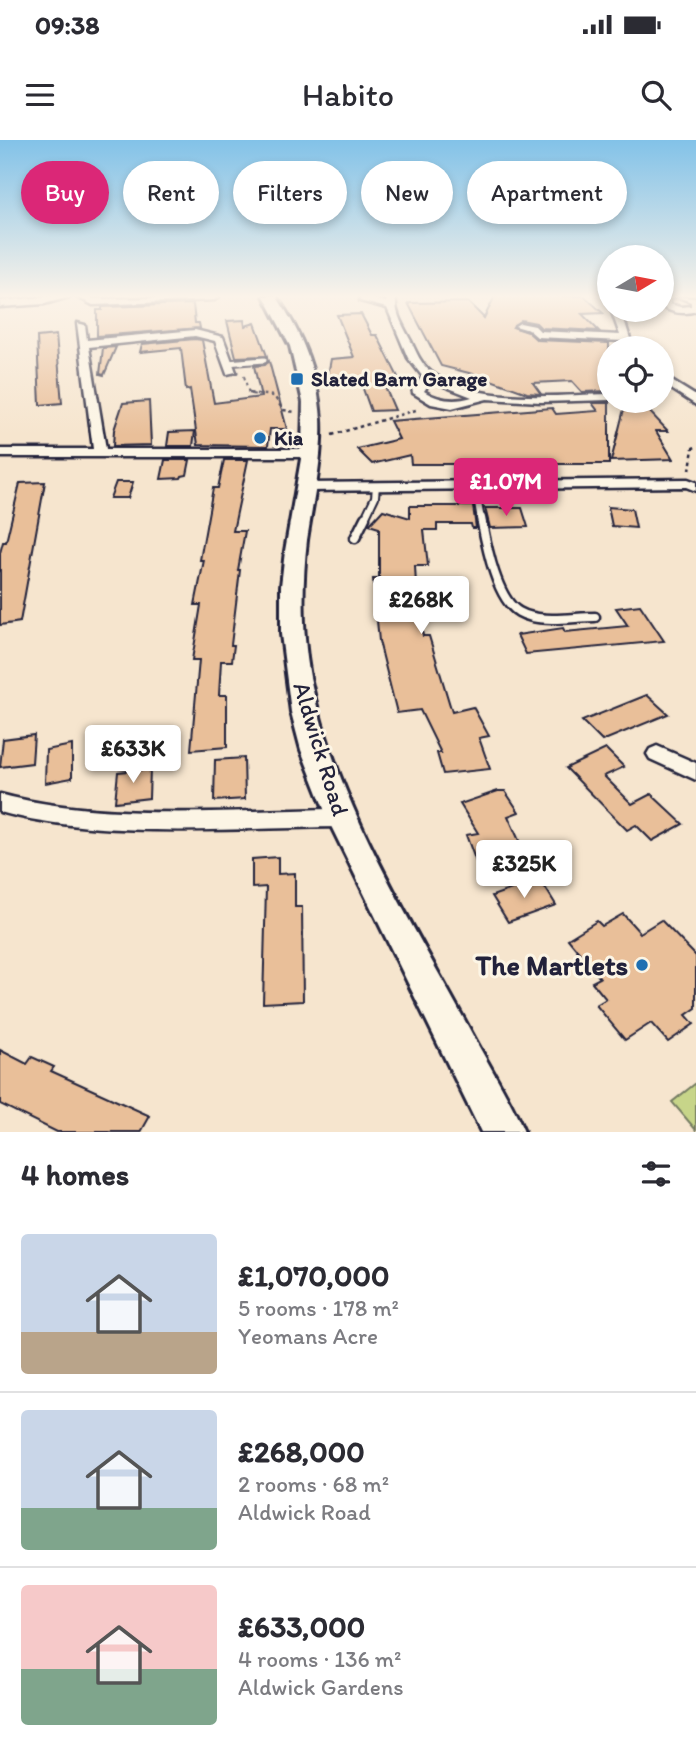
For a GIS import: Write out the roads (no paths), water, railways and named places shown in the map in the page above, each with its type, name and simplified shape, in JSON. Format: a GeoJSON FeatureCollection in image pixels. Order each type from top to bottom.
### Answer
{"type":"FeatureCollection","features":[{"type":"Feature","properties":{"kind":"main road","name":"Aldwick Road"},"geometry":{"type":"LineString","coordinates":[[295,342],[307,380],[312,434],[292,583],[300,692],[317,752],[341,818],[503,1132]]}},
{"type":"Feature","properties":{"kind":"street"},"geometry":{"type":"LineString","coordinates":[[100,342],[83,344],[100,454]]}},
{"type":"Feature","properties":{"kind":"street"},"geometry":{"type":"LineString","coordinates":[[220,342],[229,368]]}},
{"type":"Feature","properties":{"kind":"street"},"geometry":{"type":"LineString","coordinates":[[408,342],[414,356],[430,376],[456,388],[486,395],[597,397]]}},
{"type":"Feature","properties":{"kind":"street"},"geometry":{"type":"LineString","coordinates":[[430,376],[418,388],[419,393],[437,404],[469,403],[486,395]]}},
{"type":"Feature","properties":{"kind":"street"},"geometry":{"type":"LineString","coordinates":[[674,387],[696,401]]}},
{"type":"Feature","properties":{"kind":"street"},"geometry":{"type":"LineString","coordinates":[[674,392],[679,391]]}},
{"type":"Feature","properties":{"kind":"street"},"geometry":{"type":"LineString","coordinates":[[2,457],[100,454],[312,434]]}},
{"type":"Feature","properties":{"kind":"street"},"geometry":{"type":"LineString","coordinates":[[307,487],[692,485]]}},
{"type":"Feature","properties":{"kind":"street"},"geometry":{"type":"LineString","coordinates":[[657,754],[696,772]]}},
{"type":"Feature","properties":{"kind":"street"},"geometry":{"type":"LineString","coordinates":[[0,803],[40,814],[130,820],[341,818]]}},
{"type":"Feature","properties":{"kind":"lane"},"geometry":{"type":"LineString","coordinates":[[229,368],[264,360]]}},
{"type":"Feature","properties":{"kind":"lane"},"geometry":{"type":"LineString","coordinates":[[475,485],[487,543],[509,605],[519,612],[540,617],[595,617]]}},
{"type":"Feature","properties":{"kind":"lane"},"geometry":{"type":"LineString","coordinates":[[355,538],[375,497],[376,486]]}},
{"type":"Feature","properties":{"kind":"place","name":"Slated Barn Garage"},"geometry":{"type":"Point","coordinates":[297,379]}},
{"type":"Feature","properties":{"kind":"place","name":"Kia"},"geometry":{"type":"Point","coordinates":[260,438]}},
{"type":"Feature","properties":{"kind":"place","name":"The Martlets"},"geometry":{"type":"Point","coordinates":[642,965]}}]}
